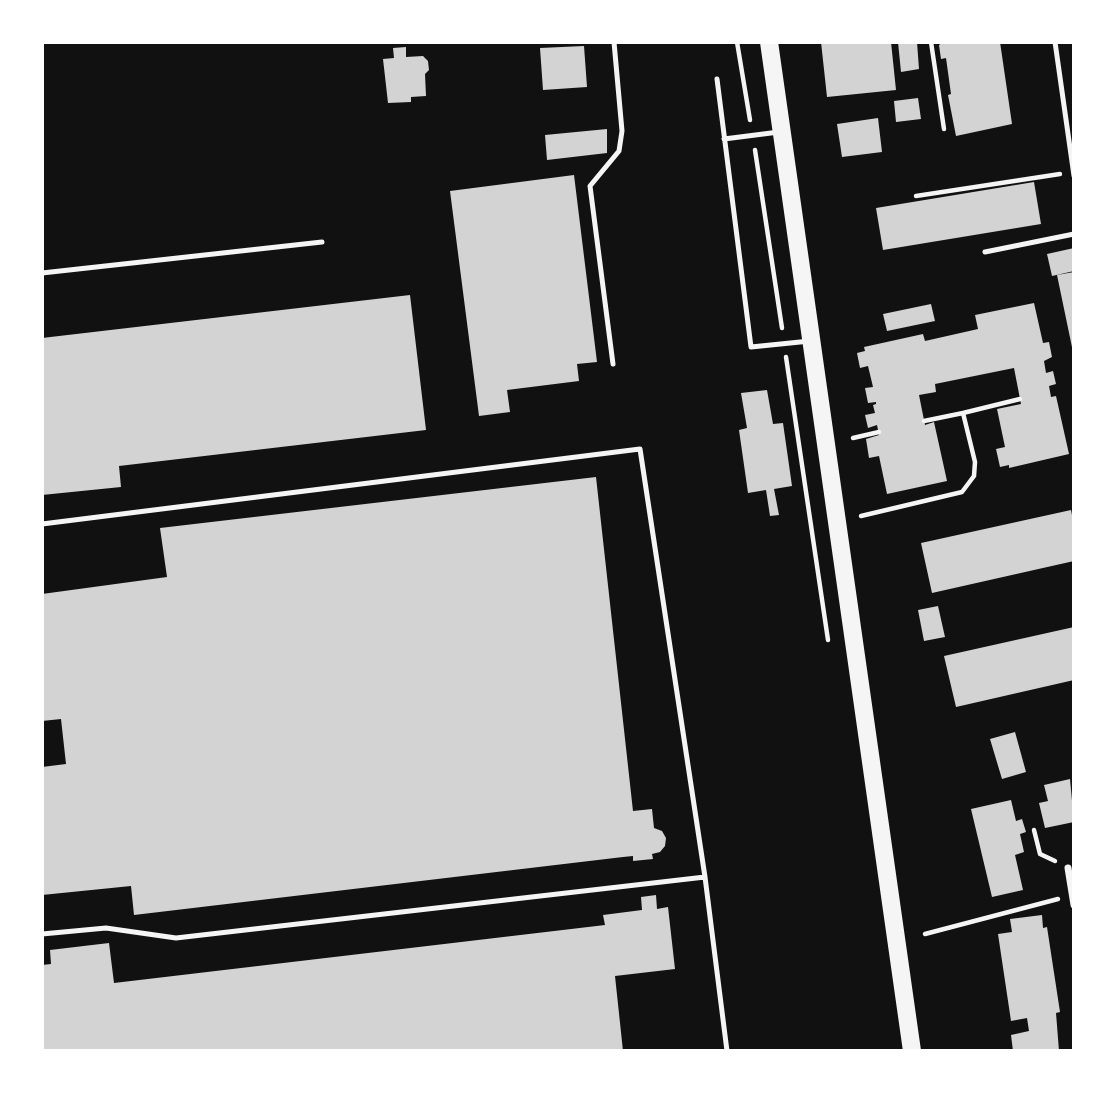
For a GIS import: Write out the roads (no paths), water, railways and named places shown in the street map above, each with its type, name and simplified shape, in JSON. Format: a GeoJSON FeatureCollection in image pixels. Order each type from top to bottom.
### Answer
{"type":"FeatureCollection","features":[{"type":"Feature","properties":{"kind":"main road"},"geometry":{"type":"LineString","coordinates":[[769,42],[912,1051]]}},
{"type":"Feature","properties":{"kind":"street"},"geometry":{"type":"LineString","coordinates":[[1068,868],[1074,905]]}},
{"type":"Feature","properties":{"kind":"lane"},"geometry":{"type":"LineString","coordinates":[[613,365],[590,186],[619,151],[622,131],[614,42]]}},
{"type":"Feature","properties":{"kind":"lane"},"geometry":{"type":"LineString","coordinates":[[1055,42],[1074,174]]}},
{"type":"Feature","properties":{"kind":"lane"},"geometry":{"type":"LineString","coordinates":[[717,79],[751,348],[810,341]]}},
{"type":"Feature","properties":{"kind":"lane"},"geometry":{"type":"LineString","coordinates":[[724,139],[782,131]]}},
{"type":"Feature","properties":{"kind":"lane"},"geometry":{"type":"LineString","coordinates":[[985,252],[1074,234]]}},
{"type":"Feature","properties":{"kind":"lane"},"geometry":{"type":"LineString","coordinates":[[42,273],[322,242]]}},
{"type":"Feature","properties":{"kind":"lane"},"geometry":{"type":"LineString","coordinates":[[42,524],[640,449],[705,877],[727,1051]]}},
{"type":"Feature","properties":{"kind":"lane"},"geometry":{"type":"LineString","coordinates":[[1068,868],[1074,861]]}},
{"type":"Feature","properties":{"kind":"lane"},"geometry":{"type":"LineString","coordinates":[[42,934],[106,928],[176,938],[705,877]]}}]}
